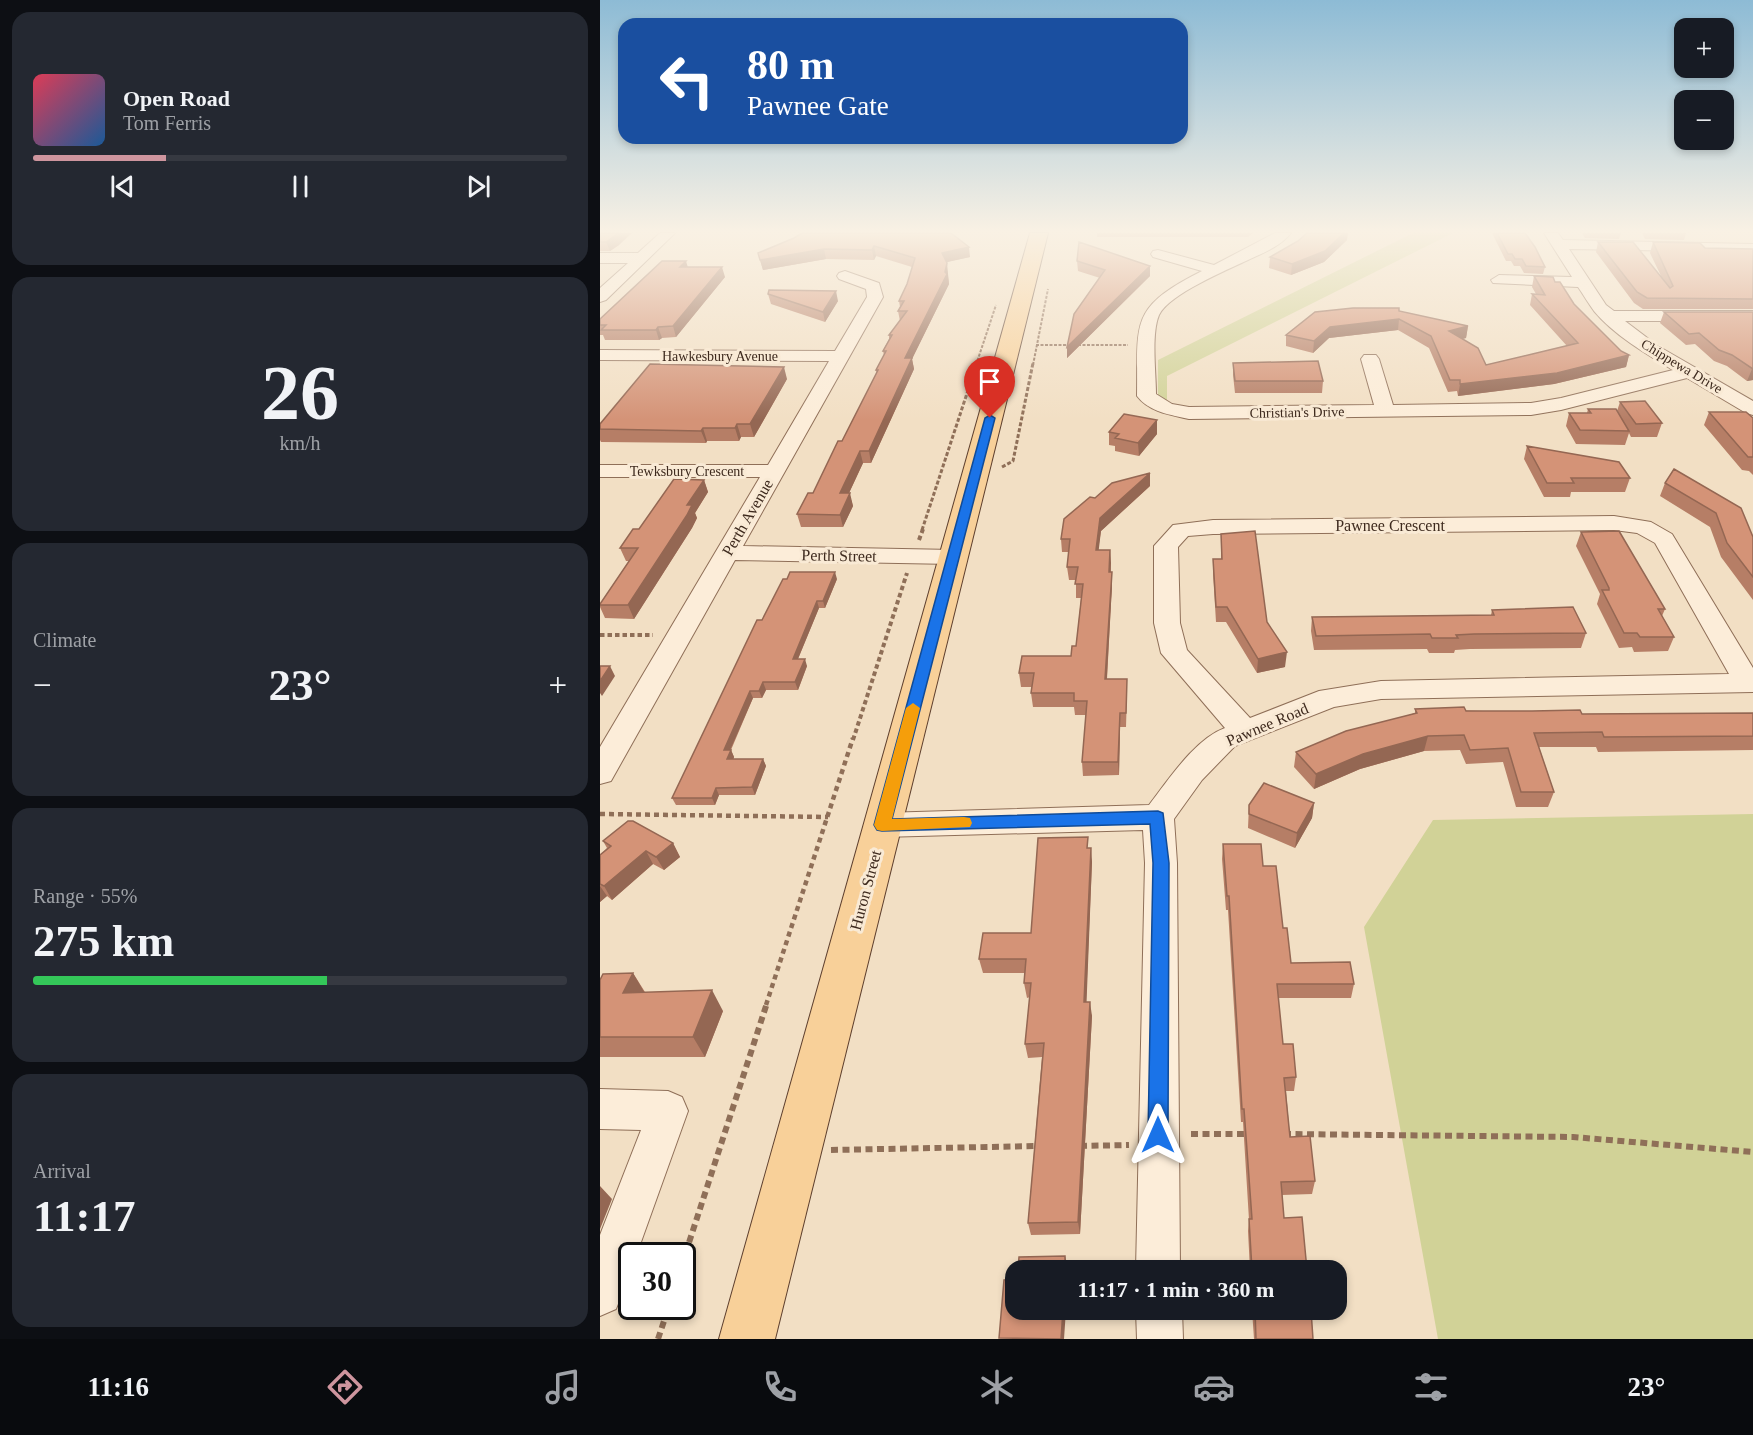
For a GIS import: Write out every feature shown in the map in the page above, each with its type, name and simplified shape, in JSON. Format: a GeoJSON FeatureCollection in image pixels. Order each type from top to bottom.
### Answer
{"type":"FeatureCollection","features":[{"type":"Feature","properties":{"kind":"main road","name":"Huron Street"},"geometry":{"type":"LineString","coordinates":[[747,1339],[1023,295]]}},
{"type":"Feature","properties":{"kind":"street","name":"Perth Avenue"},"geometry":{"type":"LineString","coordinates":[[600,773],[875,295]]}},
{"type":"Feature","properties":{"kind":"street","name":"Christian's Drive"},"geometry":{"type":"LineString","coordinates":[[1168,295],[1157,304],[1150,317],[1146,396],[1166,408],[1189,413],[1531,409],[1561,404],[1688,372]]}},
{"type":"Feature","properties":{"kind":"street","name":"Chippewa Drive"},"geometry":{"type":"LineString","coordinates":[[1592,295],[1600,308],[1652,350],[1753,409]]}},
{"type":"Feature","properties":{"kind":"street"},"geometry":{"type":"LineString","coordinates":[[1609,316],[1753,316]]}},
{"type":"Feature","properties":{"kind":"street","name":"Hawkesbury Avenue"},"geometry":{"type":"LineString","coordinates":[[600,355],[841,356]]}},
{"type":"Feature","properties":{"kind":"street"},"geometry":{"type":"LineString","coordinates":[[1370,359],[1385,411]]}},
{"type":"Feature","properties":{"kind":"street","name":"Tewksbury Crescent"},"geometry":{"type":"LineString","coordinates":[[600,471],[774,471]]}},
{"type":"Feature","properties":{"kind":"street","name":"Pawnee Crescent"},"geometry":{"type":"LineString","coordinates":[[1245,731],[1174,652],[1167,623],[1166,546],[1181,530],[1213,527],[1614,523],[1643,527],[1664,539],[1750,683]]}},
{"type":"Feature","properties":{"kind":"street","name":"Perth Street"},"geometry":{"type":"LineString","coordinates":[[726,553],[952,557]]}},
{"type":"Feature","properties":{"kind":"street","name":"Pawnee Road"},"geometry":{"type":"LineString","coordinates":[[1158,817],[1191,772],[1225,739],[1329,698],[1381,690],[1750,683]]}},
{"type":"Feature","properties":{"kind":"street"},"geometry":{"type":"LineString","coordinates":[[882,825],[1158,817],[1161,863],[1158,1260]]}},
{"type":"Feature","properties":{"kind":"street"},"geometry":{"type":"LineString","coordinates":[[600,1109],[668,1111],[600,1293]]}},
{"type":"Feature","properties":{"kind":"street"},"geometry":{"type":"LineString","coordinates":[[1159,1320],[1160,1339]]}},
{"type":"Feature","properties":{"kind":"path"},"geometry":{"type":"LineString","coordinates":[[998,469],[1013,461],[1047,295]]}},
{"type":"Feature","properties":{"kind":"path"},"geometry":{"type":"LineString","coordinates":[[918,546],[997,300]]}},
{"type":"Feature","properties":{"kind":"path"},"geometry":{"type":"LineString","coordinates":[[1036,345],[1129,345]]}},
{"type":"Feature","properties":{"kind":"path"},"geometry":{"type":"LineString","coordinates":[[689,1242],[910,564]]}},
{"type":"Feature","properties":{"kind":"path"},"geometry":{"type":"LineString","coordinates":[[600,635],[679,635]]}},
{"type":"Feature","properties":{"kind":"path"},"geometry":{"type":"LineString","coordinates":[[600,814],[828,817]]}},
{"type":"Feature","properties":{"kind":"path"},"geometry":{"type":"LineString","coordinates":[[1191,1134],[1259,1134]]}},
{"type":"Feature","properties":{"kind":"path"},"geometry":{"type":"LineString","coordinates":[[1282,1134],[1572,1137],[1753,1152]]}},
{"type":"Feature","properties":{"kind":"path"},"geometry":{"type":"LineString","coordinates":[[1075,1146],[1134,1145]]}},
{"type":"Feature","properties":{"kind":"path"},"geometry":{"type":"LineString","coordinates":[[826,1150],[1052,1146]]}},
{"type":"Feature","properties":{"kind":"path"},"geometry":{"type":"LineString","coordinates":[[658,1339],[664,1320]]}},
{"type":"Feature","properties":{"kind":"green space"},"geometry":{"type":"Polygon","coordinates":[[[1288,295],[1328,295],[1167,376],[1167,402],[1158,395],[1158,360],[1288,295]]]}},
{"type":"Feature","properties":{"kind":"green space"},"geometry":{"type":"Polygon","coordinates":[[[1753,814],[1753,1339],[1438,1339],[1364,927],[1433,820],[1753,814]]]}},
{"type":"Feature","properties":{"kind":"building"},"geometry":{"type":"Polygon","coordinates":[[[625,295],[698,295],[673,326],[658,327],[656,330],[601,330],[606,325],[600,325],[600,319],[625,295]]]}},
{"type":"Feature","properties":{"kind":"building"},"geometry":{"type":"Polygon","coordinates":[[[773,295],[833,295],[823,312],[773,295]]]}},
{"type":"Feature","properties":{"kind":"building"},"geometry":{"type":"Polygon","coordinates":[[[902,295],[936,295],[905,358],[912,358],[869,451],[860,451],[840,493],[850,493],[840,515],[797,514],[808,493],[813,493],[838,441],[842,441],[878,370],[876,370],[886,351],[883,351],[892,335],[889,335],[907,311],[898,311],[904,301],[899,301],[902,295]]]}},
{"type":"Feature","properties":{"kind":"building"},"geometry":{"type":"Polygon","coordinates":[[[1087,295],[1120,295],[1067,347],[1074,314],[1087,295]]]}},
{"type":"Feature","properties":{"kind":"building"},"geometry":{"type":"Polygon","coordinates":[[[1533,295],[1569,295],[1574,304],[1621,351],[1629,355],[1557,373],[1460,384],[1460,380],[1450,380],[1431,336],[1399,319],[1330,327],[1314,341],[1286,335],[1315,312],[1353,308],[1399,308],[1399,311],[1468,326],[1449,331],[1478,348],[1486,365],[1578,343],[1533,295]]]}},
{"type":"Feature","properties":{"kind":"building"},"geometry":{"type":"Polygon","coordinates":[[[1643,295],[1753,295],[1753,299],[1647,298],[1643,295]]]}},
{"type":"Feature","properties":{"kind":"building"},"geometry":{"type":"Polygon","coordinates":[[[1664,312],[1753,312],[1753,369],[1732,355],[1719,350],[1699,333],[1689,334],[1664,312]]]}},
{"type":"Feature","properties":{"kind":"building"},"geometry":{"type":"Polygon","coordinates":[[[1318,361],[1323,381],[1235,381],[1233,363],[1318,361]]]}},
{"type":"Feature","properties":{"kind":"building"},"geometry":{"type":"Polygon","coordinates":[[[650,364],[784,367],[750,424],[737,424],[735,428],[703,428],[701,431],[600,429],[600,424],[650,364]]]}},
{"type":"Feature","properties":{"kind":"building"},"geometry":{"type":"Polygon","coordinates":[[[1645,401],[1662,423],[1636,424],[1620,402],[1645,401]]]}},
{"type":"Feature","properties":{"kind":"building"},"geometry":{"type":"Polygon","coordinates":[[[1588,409],[1616,409],[1629,431],[1580,430],[1569,413],[1591,413],[1588,409]]]}},
{"type":"Feature","properties":{"kind":"building"},"geometry":{"type":"Polygon","coordinates":[[[1709,412],[1746,412],[1753,418],[1753,457],[1748,457],[1709,412]]]}},
{"type":"Feature","properties":{"kind":"building"},"geometry":{"type":"Polygon","coordinates":[[[1124,414],[1157,420],[1138,443],[1115,438],[1119,434],[1109,432],[1124,414]]]}},
{"type":"Feature","properties":{"kind":"building"},"geometry":{"type":"Polygon","coordinates":[[[1527,446],[1619,462],[1630,478],[1571,478],[1574,483],[1547,483],[1527,446]]]}},
{"type":"Feature","properties":{"kind":"building"},"geometry":{"type":"Polygon","coordinates":[[[1674,469],[1741,508],[1753,537],[1753,577],[1727,543],[1716,513],[1665,483],[1674,469]]]}},
{"type":"Feature","properties":{"kind":"building"},"geometry":{"type":"Polygon","coordinates":[[[1150,473],[1100,518],[1096,550],[1110,550],[1109,572],[1112,572],[1105,679],[1127,679],[1126,713],[1120,713],[1118,762],[1082,762],[1087,701],[1074,701],[1074,693],[1031,693],[1034,673],[1019,673],[1022,656],[1071,656],[1072,646],[1076,646],[1083,584],[1075,584],[1078,567],[1067,567],[1070,539],[1061,539],[1064,519],[1090,497],[1095,498],[1112,483],[1150,473]]]}},
{"type":"Feature","properties":{"kind":"building"},"geometry":{"type":"Polygon","coordinates":[[[674,479],[704,480],[687,505],[692,505],[687,515],[628,605],[600,605],[638,548],[620,548],[633,529],[639,529],[674,479]]]}},
{"type":"Feature","properties":{"kind":"building"},"geometry":{"type":"Polygon","coordinates":[[[1255,531],[1267,622],[1287,652],[1258,659],[1227,607],[1216,607],[1213,559],[1222,559],[1221,534],[1255,531]]]}},
{"type":"Feature","properties":{"kind":"building"},"geometry":{"type":"Polygon","coordinates":[[[1619,531],[1665,609],[1658,609],[1674,637],[1640,637],[1637,633],[1624,633],[1602,590],[1609,590],[1609,588],[1581,532],[1619,531]]]}},
{"type":"Feature","properties":{"kind":"building"},"geometry":{"type":"Polygon","coordinates":[[[790,572],[835,572],[823,601],[817,601],[793,659],[805,659],[795,682],[763,682],[759,691],[750,691],[724,750],[731,750],[727,759],[763,759],[752,787],[716,788],[712,798],[672,798],[757,620],[762,620],[783,579],[787,579],[790,572]]]}},
{"type":"Feature","properties":{"kind":"building"},"geometry":{"type":"Polygon","coordinates":[[[1573,607],[1586,633],[1456,635],[1458,638],[1432,638],[1430,634],[1316,636],[1312,617],[1494,615],[1492,610],[1573,607]]]}},
{"type":"Feature","properties":{"kind":"building"},"geometry":{"type":"Polygon","coordinates":[[[600,666],[610,666],[600,681],[600,666]]]}},
{"type":"Feature","properties":{"kind":"building"},"geometry":{"type":"Polygon","coordinates":[[[1464,707],[1466,711],[1580,710],[1582,714],[1753,713],[1753,736],[1604,737],[1602,732],[1534,733],[1554,792],[1521,792],[1508,748],[1470,750],[1464,735],[1428,736],[1363,754],[1316,774],[1296,752],[1346,731],[1417,713],[1415,709],[1464,707]]]}},
{"type":"Feature","properties":{"kind":"building"},"geometry":{"type":"Polygon","coordinates":[[[1264,783],[1314,803],[1297,833],[1249,814],[1249,805],[1264,783]]]}},
{"type":"Feature","properties":{"kind":"building"},"geometry":{"type":"Polygon","coordinates":[[[628,821],[633,821],[673,843],[656,857],[646,851],[604,886],[600,884],[600,855],[611,846],[603,841],[628,821]]]}},
{"type":"Feature","properties":{"kind":"building"},"geometry":{"type":"Polygon","coordinates":[[[1088,837],[1087,848],[1091,848],[1084,1002],[1090,1002],[1078,1222],[1028,1223],[1044,1043],[1025,1044],[1031,983],[1024,983],[1026,959],[979,959],[983,933],[1031,933],[1038,838],[1088,837]]]}},
{"type":"Feature","properties":{"kind":"building"},"geometry":{"type":"Polygon","coordinates":[[[1223,844],[1261,844],[1263,866],[1276,866],[1283,928],[1287,928],[1291,963],[1350,962],[1354,984],[1277,984],[1283,1044],[1293,1044],[1296,1077],[1284,1078],[1290,1137],[1310,1136],[1315,1181],[1281,1182],[1284,1218],[1302,1217],[1306,1260],[1251,1260],[1249,1219],[1252,1219],[1244,1109],[1242,1109],[1229,896],[1227,896],[1223,844]]]}},
{"type":"Feature","properties":{"kind":"building"},"geometry":{"type":"Polygon","coordinates":[[[633,973],[623,993],[712,990],[693,1037],[600,1037],[600,980],[603,974],[633,973]]]}},
{"type":"Feature","properties":{"kind":"building"},"geometry":{"type":"Polygon","coordinates":[[[1065,1256],[1065,1260],[1019,1260],[1019,1257],[1065,1256]]]}},
{"type":"Feature","properties":{"kind":"building"},"geometry":{"type":"Polygon","coordinates":[[[1004,1280],[1005,1320],[1062,1320],[1061,1339],[999,1338],[1004,1280]]]}},
{"type":"Feature","properties":{"kind":"building"},"geometry":{"type":"Polygon","coordinates":[[[1255,1320],[1312,1320],[1313,1339],[1256,1339],[1255,1320]]]}},
{"type":"Feature","properties":{"kind":"slow traffic"},"geometry":{"type":"LineString","coordinates":[[913,708],[882,825],[964,823]]}},
{"type":"Feature","properties":{"kind":"route"},"geometry":{"type":"LineString","coordinates":[[990,418],[882,825],[1158,817],[1161,863],[1158,1135]]}}]}
